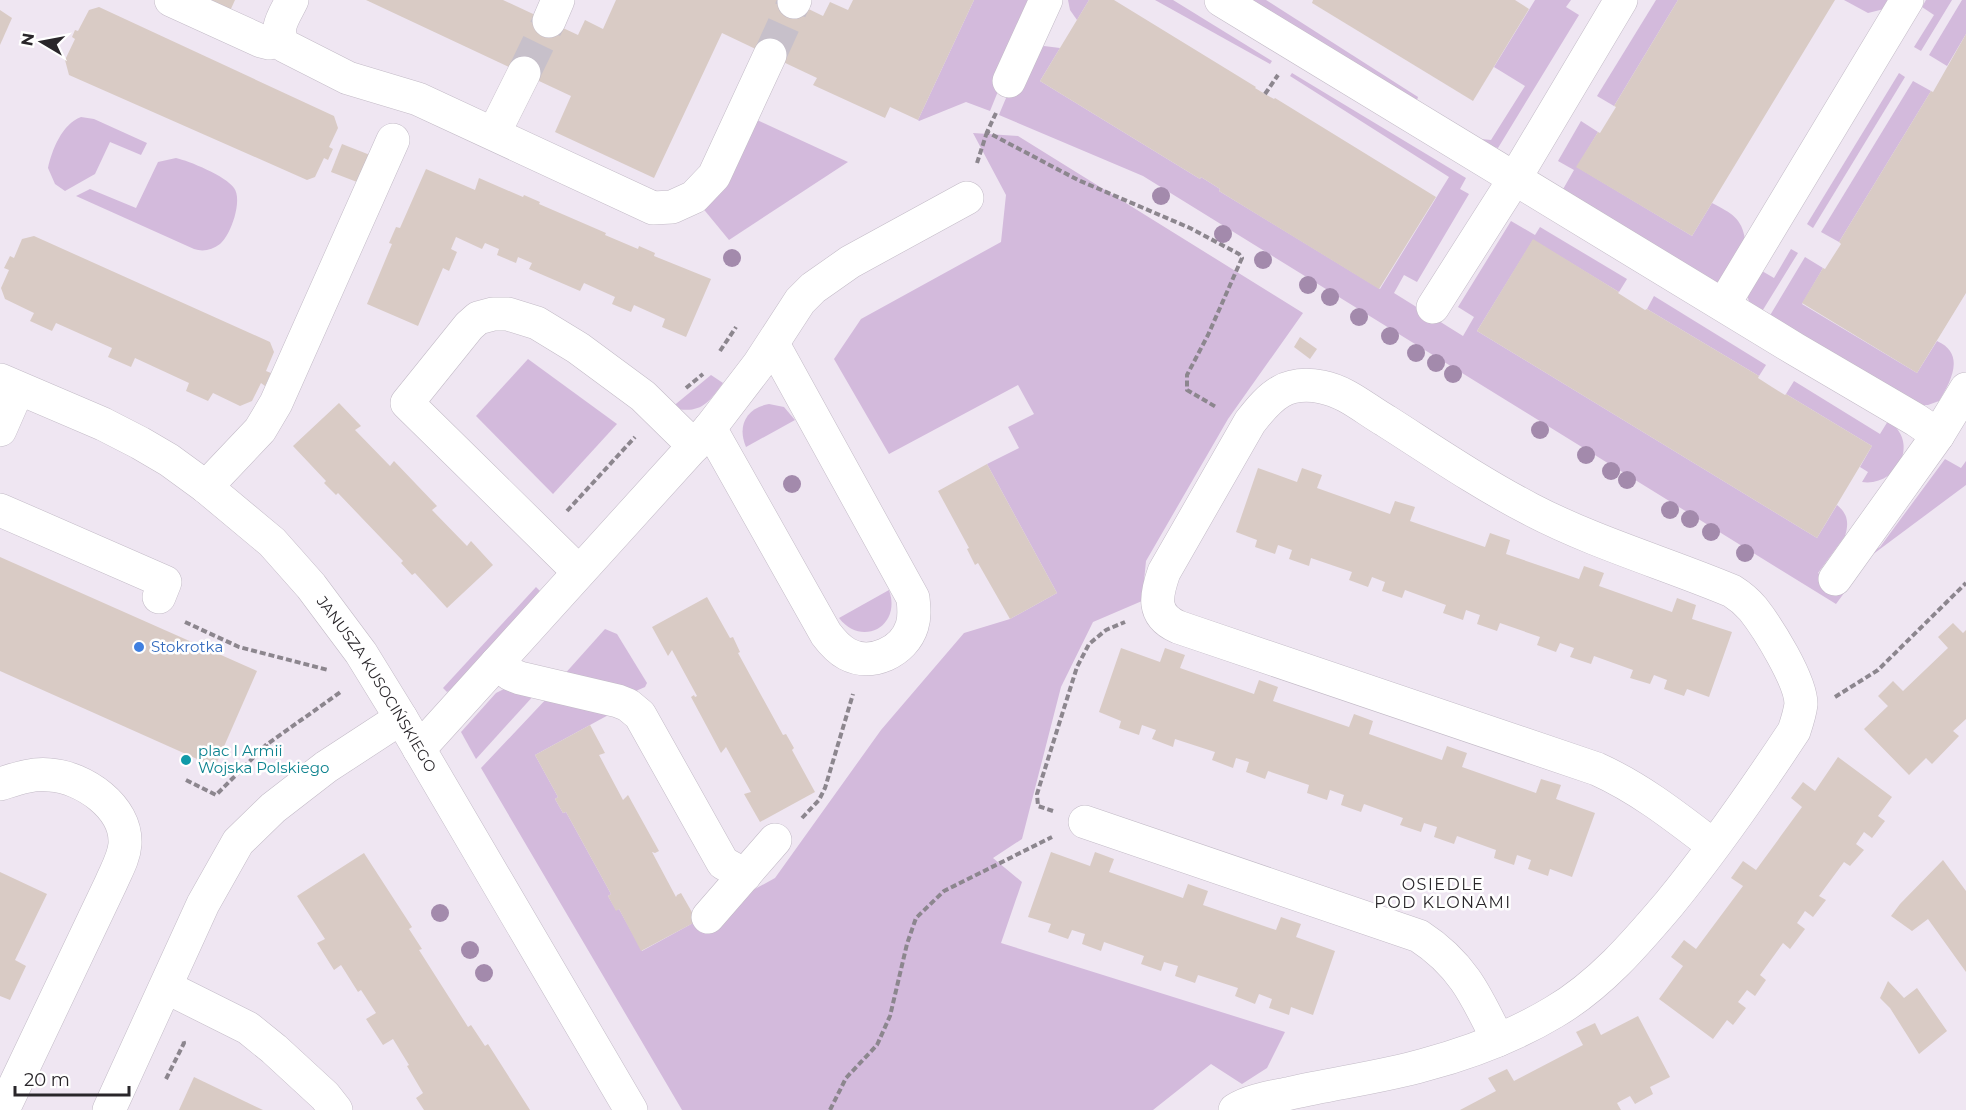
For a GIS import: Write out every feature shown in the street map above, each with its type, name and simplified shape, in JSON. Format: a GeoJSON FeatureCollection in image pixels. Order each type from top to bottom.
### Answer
{"type":"FeatureCollection","features":[{"type":"Feature","properties":{"kind":"street"},"geometry":{"type":"LineString","coordinates":[[171,0],[261,41],[268,43],[280,40]]}},
{"type":"Feature","properties":{"kind":"street"},"geometry":{"type":"LineString","coordinates":[[292,0],[279,26],[280,40],[285,45],[348,78],[418,99],[653,208],[672,207],[694,197],[714,176],[770,55]]}},
{"type":"Feature","properties":{"kind":"street"},"geometry":{"type":"LineString","coordinates":[[1009,81],[1046,0]]}},
{"type":"Feature","properties":{"kind":"street"},"geometry":{"type":"LineString","coordinates":[[1221,0],[1938,435]]}},
{"type":"Feature","properties":{"kind":"street"},"geometry":{"type":"LineString","coordinates":[[1433,308],[1515,178],[1621,0]]}},
{"type":"Feature","properties":{"kind":"street"},"geometry":{"type":"LineString","coordinates":[[1724,304],[1907,0]]}},
{"type":"Feature","properties":{"kind":"street"},"geometry":{"type":"LineString","coordinates":[[494,133],[524,74]]}},
{"type":"Feature","properties":{"kind":"street"},"geometry":{"type":"LineString","coordinates":[[206,487],[260,430],[276,403],[393,140]]}},
{"type":"Feature","properties":{"kind":"street"},"geometry":{"type":"LineString","coordinates":[[419,749],[702,437],[773,344],[800,301],[850,262],[967,198]]}},
{"type":"Feature","properties":{"kind":"street"},"geometry":{"type":"LineString","coordinates":[[579,572],[407,403],[478,318],[493,314],[508,314],[537,323],[579,348],[702,437],[826,634],[836,646],[848,655],[878,658],[892,652],[904,642],[915,614],[913,598],[773,344]]}},
{"type":"Feature","properties":{"kind":"street"},"geometry":{"type":"LineString","coordinates":[[0,430],[9,384]]}},
{"type":"Feature","properties":{"kind":"street","name":"JANUSZA KUSOCIŃSKIEGO"},"geometry":{"type":"LineString","coordinates":[[9,384],[103,424],[169,460],[206,487],[272,542],[311,586],[361,653],[401,718],[631,1110]]}},
{"type":"Feature","properties":{"kind":"street"},"geometry":{"type":"LineString","coordinates":[[1235,1110],[1243,1105],[1276,1096],[1458,1056],[1498,1040],[1555,1012],[1607,972],[1662,911],[1714,846],[1794,731],[1801,703],[1797,684],[1770,633],[1755,611],[1732,591],[1626,552],[1529,509],[1382,419],[1344,393],[1322,387],[1301,385],[1283,389],[1266,401],[1250,422],[1164,572],[1157,592],[1168,617],[1598,769],[1646,795],[1714,846]]}},
{"type":"Feature","properties":{"kind":"street"},"geometry":{"type":"LineString","coordinates":[[1835,579],[1938,435],[1966,389]]}},
{"type":"Feature","properties":{"kind":"street"},"geometry":{"type":"LineString","coordinates":[[0,510],[165,582],[167,607]]}},
{"type":"Feature","properties":{"kind":"street"},"geometry":{"type":"LineString","coordinates":[[497,663],[510,674],[520,678],[618,700],[635,710],[640,715],[723,863],[745,875]]}},
{"type":"Feature","properties":{"kind":"street"},"geometry":{"type":"LineString","coordinates":[[109,1110],[178,993],[203,904],[237,842],[273,808],[311,779],[401,718]]}},
{"type":"Feature","properties":{"kind":"street"},"geometry":{"type":"LineString","coordinates":[[0,784],[26,776],[42,775],[76,780],[96,792],[113,809],[124,834],[124,845],[111,883],[3,1110]]}},
{"type":"Feature","properties":{"kind":"street"},"geometry":{"type":"LineString","coordinates":[[1085,822],[1419,936],[1436,947],[1454,964],[1468,983],[1498,1040]]}},
{"type":"Feature","properties":{"kind":"street"},"geometry":{"type":"LineString","coordinates":[[708,917],[775,840]]}},
{"type":"Feature","properties":{"kind":"street"},"geometry":{"type":"LineString","coordinates":[[178,993],[248,1028],[316,1088],[336,1110]]}},
{"type":"Feature","properties":{"kind":"path"},"geometry":{"type":"LineString","coordinates":[[1009,81],[987,132],[1078,180],[1190,228],[1239,254],[1242,258],[1187,375],[1187,390],[1222,411]]}},
{"type":"Feature","properties":{"kind":"path"},"geometry":{"type":"LineString","coordinates":[[1798,719],[1878,670],[1966,583]]}},
{"type":"Feature","properties":{"kind":"path"},"geometry":{"type":"LineString","coordinates":[[167,607],[239,647],[334,672],[328,663]]}},
{"type":"Feature","properties":{"kind":"path"},"geometry":{"type":"LineString","coordinates":[[1085,822],[1038,806],[1036,794],[1077,667],[1089,644],[1107,630],[1168,617]]}},
{"type":"Feature","properties":{"kind":"path"},"geometry":{"type":"LineString","coordinates":[[775,840],[785,837],[819,800],[825,788],[863,658]]}},
{"type":"Feature","properties":{"kind":"path"},"geometry":{"type":"LineString","coordinates":[[186,780],[216,795],[266,745],[345,688]]}},
{"type":"Feature","properties":{"kind":"path"},"geometry":{"type":"LineString","coordinates":[[830,1110],[846,1078],[877,1045],[890,1016],[907,944],[916,918],[944,891],[1085,822]]}},
{"type":"Feature","properties":{"kind":"path"},"geometry":{"type":"LineString","coordinates":[[165,1081],[183,1042],[178,1023],[178,993]]}},
{"type":"Feature","properties":{"kind":"shaded area"},"geometry":{"type":"Polygon","coordinates":[[[974,0],[1029,0],[990,111],[966,102],[919,121],[918,120],[974,0]]]}},
{"type":"Feature","properties":{"kind":"shaded area"},"geometry":{"type":"Polygon","coordinates":[[[1068,0],[1089,0],[1077,20],[1070,10],[1068,0]]]}},
{"type":"Feature","properties":{"kind":"shaded area"},"geometry":{"type":"Polygon","coordinates":[[[1155,0],[1173,0],[1272,61],[1270,64],[1155,0]]]}},
{"type":"Feature","properties":{"kind":"shaded area"},"geometry":{"type":"Polygon","coordinates":[[[1252,0],[1266,0],[1418,97],[1417,100],[1252,0]]]}},
{"type":"Feature","properties":{"kind":"shaded area"},"geometry":{"type":"Polygon","coordinates":[[[1535,0],[1571,0],[1566,7],[1579,15],[1498,148],[1481,139],[1491,140],[1525,86],[1494,67],[1535,0]]]}},
{"type":"Feature","properties":{"kind":"shaded area"},"geometry":{"type":"Polygon","coordinates":[[[1656,0],[1678,0],[1614,106],[1597,96],[1656,0]]]}},
{"type":"Feature","properties":{"kind":"shaded area"},"geometry":{"type":"Polygon","coordinates":[[[1844,0],[1894,0],[1884,9],[1868,13],[1844,0]]]}},
{"type":"Feature","properties":{"kind":"shaded area"},"geometry":{"type":"Polygon","coordinates":[[[1926,0],[1952,0],[1921,51],[1914,47],[1934,15],[1922,7],[1926,0]]]}},
{"type":"Feature","properties":{"kind":"shaded area"},"geometry":{"type":"Polygon","coordinates":[[[1962,0],[1966,0],[1966,34],[1947,66],[1929,55],[1962,0]]]}},
{"type":"Feature","properties":{"kind":"shaded area"},"geometry":{"type":"Polygon","coordinates":[[[1044,46],[1060,48],[1040,81],[1200,179],[1201,177],[1220,189],[1219,191],[1380,289],[1449,177],[1290,76],[1292,73],[1466,178],[1460,189],[1469,194],[1417,282],[1404,275],[1394,293],[1463,336],[1474,317],[1458,307],[1511,221],[1535,235],[1540,227],[1627,279],[1619,292],[1533,240],[1477,331],[1817,538],[1837,505],[1847,519],[1845,536],[1818,573],[1843,591],[1872,552],[1880,547],[1945,459],[1961,468],[1966,461],[1966,485],[1872,555],[1836,604],[1143,176],[999,115],[1023,67],[1036,51],[1044,46]]]}},
{"type":"Feature","properties":{"kind":"shaded area"},"geometry":{"type":"Polygon","coordinates":[[[1899,73],[1905,77],[1813,228],[1807,224],[1899,73]]]}},
{"type":"Feature","properties":{"kind":"shaded area"},"geometry":{"type":"Polygon","coordinates":[[[1913,81],[1931,91],[1839,242],[1821,232],[1913,81]]]}},
{"type":"Feature","properties":{"kind":"shaded area"},"geometry":{"type":"Polygon","coordinates":[[[81,117],[94,119],[147,143],[141,155],[110,142],[95,174],[65,191],[55,184],[48,168],[52,153],[63,131],[74,120],[81,117]]]}},
{"type":"Feature","properties":{"kind":"shaded area"},"geometry":{"type":"Polygon","coordinates":[[[755,119],[848,162],[729,240],[701,206],[755,119]]]}},
{"type":"Feature","properties":{"kind":"shaded area"},"geometry":{"type":"Polygon","coordinates":[[[1581,121],[1598,132],[1577,167],[1692,236],[1712,203],[1730,213],[1738,221],[1745,240],[1721,283],[1715,283],[1562,191],[1574,170],[1558,161],[1581,121]]]}},
{"type":"Feature","properties":{"kind":"shaded area"},"geometry":{"type":"Polygon","coordinates":[[[973,133],[1018,136],[1303,313],[1228,419],[1146,561],[1142,601],[1093,622],[1061,687],[1022,839],[993,858],[1022,882],[1001,943],[1285,1032],[1267,1068],[1242,1084],[1211,1064],[1153,1110],[682,1110],[481,768],[549,696],[612,713],[535,755],[558,797],[555,799],[563,813],[566,812],[611,894],[608,896],[616,910],[619,909],[642,951],[775,878],[881,730],[964,633],[1010,619],[1057,593],[987,464],[1019,448],[1008,427],[1034,414],[1018,385],[889,454],[834,359],[861,319],[1001,242],[1006,195],[973,133]]]}},
{"type":"Feature","properties":{"kind":"shaded area"},"geometry":{"type":"Polygon","coordinates":[[[176,158],[216,174],[234,188],[237,201],[232,225],[224,240],[214,248],[194,249],[76,196],[90,189],[136,208],[158,162],[176,158]]]}},
{"type":"Feature","properties":{"kind":"shaded area"},"geometry":{"type":"Polygon","coordinates":[[[1791,249],[1798,253],[1761,313],[1750,303],[1748,294],[1750,289],[1762,271],[1774,278],[1791,249]]]}},
{"type":"Feature","properties":{"kind":"shaded area"},"geometry":{"type":"Polygon","coordinates":[[[1805,257],[1823,268],[1802,304],[1917,373],[1937,341],[1946,346],[1954,360],[1953,368],[1948,385],[1939,401],[1920,405],[1769,317],[1805,257]]]}},
{"type":"Feature","properties":{"kind":"shaded area"},"geometry":{"type":"Polygon","coordinates":[[[1654,296],[1766,365],[1759,376],[1647,309],[1654,296]]]}},
{"type":"Feature","properties":{"kind":"shaded area"},"geometry":{"type":"Polygon","coordinates":[[[528,359],[617,424],[553,494],[476,416],[528,359]]]}},
{"type":"Feature","properties":{"kind":"shaded area"},"geometry":{"type":"Polygon","coordinates":[[[711,375],[723,383],[707,402],[696,409],[671,408],[711,375]]]}},
{"type":"Feature","properties":{"kind":"shaded area"},"geometry":{"type":"Polygon","coordinates":[[[1794,381],[1880,434],[1888,421],[1898,430],[1903,440],[1904,451],[1901,461],[1894,470],[1885,478],[1875,482],[1862,482],[1868,472],[1860,467],[1872,446],[1786,394],[1794,381]]]}},
{"type":"Feature","properties":{"kind":"shaded area"},"geometry":{"type":"Polygon","coordinates":[[[769,404],[784,407],[795,420],[746,447],[743,439],[745,419],[754,409],[769,404]]]}},
{"type":"Feature","properties":{"kind":"shaded area"},"geometry":{"type":"Polygon","coordinates":[[[536,587],[542,593],[447,692],[443,688],[536,587]]]}},
{"type":"Feature","properties":{"kind":"shaded area"},"geometry":{"type":"Polygon","coordinates":[[[889,590],[892,603],[890,614],[885,623],[877,629],[868,632],[858,631],[848,627],[839,618],[889,590]]]}},
{"type":"Feature","properties":{"kind":"shaded area"},"geometry":{"type":"Polygon","coordinates":[[[605,629],[617,634],[647,683],[645,687],[629,694],[562,677],[605,629]]]}},
{"type":"Feature","properties":{"kind":"shaded area"},"geometry":{"type":"Polygon","coordinates":[[[506,688],[536,693],[476,759],[461,732],[496,693],[506,688]]]}},
{"type":"Feature","properties":{"kind":"building"},"geometry":{"type":"Polygon","coordinates":[[[206,0],[235,0],[230,11],[206,0]]]}},
{"type":"Feature","properties":{"kind":"building"},"geometry":{"type":"Polygon","coordinates":[[[366,0],[503,0],[578,35],[585,20],[603,29],[616,0],[790,0],[823,16],[830,2],[848,10],[853,0],[974,0],[918,120],[890,107],[885,118],[813,85],[817,78],[722,33],[654,178],[555,132],[571,96],[366,0]]]}},
{"type":"Feature","properties":{"kind":"building"},"geometry":{"type":"Polygon","coordinates":[[[1089,0],[1114,0],[1436,197],[1379,289],[1219,191],[1220,189],[1201,177],[1200,179],[1040,81],[1089,0]]]}},
{"type":"Feature","properties":{"kind":"building"},"geometry":{"type":"Polygon","coordinates":[[[1313,0],[1515,0],[1529,9],[1473,101],[1312,3],[1313,0]]]}},
{"type":"Feature","properties":{"kind":"building"},"geometry":{"type":"Polygon","coordinates":[[[1678,0],[1835,0],[1692,236],[1576,167],[1616,107],[1614,106],[1678,0]]]}},
{"type":"Feature","properties":{"kind":"building"},"geometry":{"type":"Polygon","coordinates":[[[99,7],[334,116],[338,128],[329,147],[333,149],[328,160],[324,158],[315,177],[307,180],[69,75],[65,60],[75,39],[72,37],[75,30],[78,31],[89,10],[99,7]]]}},
{"type":"Feature","properties":{"kind":"building"},"geometry":{"type":"Polygon","coordinates":[[[0,10],[12,18],[0,45],[0,10]]]}},
{"type":"Feature","properties":{"kind":"building"},"geometry":{"type":"Polygon","coordinates":[[[1966,34],[1966,293],[1917,373],[1802,303],[1841,244],[1839,242],[1931,91],[1933,92],[1966,34]]]}},
{"type":"Feature","properties":{"kind":"building"},"geometry":{"type":"Polygon","coordinates":[[[342,144],[370,155],[357,182],[331,172],[342,144]]]}},
{"type":"Feature","properties":{"kind":"building"},"geometry":{"type":"Polygon","coordinates":[[[426,169],[475,190],[479,178],[523,197],[524,195],[540,202],[539,204],[606,233],[605,235],[638,249],[639,246],[655,253],[654,256],[711,279],[686,337],[662,327],[665,319],[634,305],[631,312],[612,304],[615,297],[584,283],[580,291],[529,269],[532,263],[518,257],[516,263],[497,255],[499,249],[485,243],[482,249],[456,237],[451,249],[457,252],[449,271],[443,268],[418,326],[367,304],[392,244],[389,243],[396,227],[400,228],[426,169]]]}},
{"type":"Feature","properties":{"kind":"building"},"geometry":{"type":"Polygon","coordinates":[[[34,236],[270,342],[274,352],[266,371],[271,373],[265,386],[261,383],[252,401],[240,406],[213,393],[208,401],[186,391],[189,383],[135,358],[131,367],[108,357],[112,348],[56,323],[52,331],[30,321],[34,313],[5,299],[1,288],[9,270],[4,268],[10,256],[14,258],[22,239],[34,236]]]}},
{"type":"Feature","properties":{"kind":"building"},"geometry":{"type":"Polygon","coordinates":[[[1533,239],[1645,310],[1647,309],[1759,376],[1758,378],[1772,387],[1872,446],[1817,538],[1477,331],[1533,239]]]}},
{"type":"Feature","properties":{"kind":"building"},"geometry":{"type":"Polygon","coordinates":[[[1300,337],[1317,349],[1310,359],[1294,347],[1300,337]]]}},
{"type":"Feature","properties":{"kind":"building"},"geometry":{"type":"Polygon","coordinates":[[[339,403],[361,426],[355,430],[390,466],[394,461],[437,506],[432,510],[467,546],[471,541],[493,565],[447,608],[415,573],[412,575],[401,563],[403,561],[338,493],[336,495],[324,483],[326,481],[293,446],[339,403]]]}},
{"type":"Feature","properties":{"kind":"building"},"geometry":{"type":"Polygon","coordinates":[[[987,464],[1057,593],[1010,619],[978,563],[975,565],[967,549],[969,548],[938,491],[987,464]]]}},
{"type":"Feature","properties":{"kind":"building"},"geometry":{"type":"Polygon","coordinates":[[[1258,468],[1297,482],[1302,468],[1322,475],[1317,488],[1390,514],[1395,501],[1415,507],[1410,521],[1485,547],[1490,533],[1510,540],[1506,554],[1579,579],[1584,566],[1604,573],[1599,586],[1672,612],[1677,598],[1696,605],[1692,619],[1732,632],[1709,697],[1687,689],[1684,696],[1664,689],[1667,680],[1654,675],[1650,684],[1630,678],[1633,670],[1594,656],[1591,664],[1570,657],[1574,648],[1560,643],[1556,652],[1537,645],[1540,637],[1500,623],[1497,631],[1477,624],[1480,615],[1466,610],[1463,620],[1443,613],[1446,605],[1405,590],[1402,598],[1382,591],[1385,582],[1372,577],[1368,587],[1349,580],[1352,572],[1311,558],[1309,566],[1289,559],[1292,550],[1278,545],[1275,554],[1255,547],[1257,540],[1236,532],[1258,468]]]}},
{"type":"Feature","properties":{"kind":"building"},"geometry":{"type":"Polygon","coordinates":[[[0,557],[257,671],[215,767],[0,671],[0,557]]]}},
{"type":"Feature","properties":{"kind":"building"},"geometry":{"type":"Polygon","coordinates":[[[707,597],[730,638],[733,637],[740,652],[738,653],[783,735],[786,734],[794,748],[792,750],[815,792],[760,822],[744,794],[751,792],[726,747],[721,753],[691,697],[697,696],[672,650],[668,656],[652,627],[707,597]]]}},
{"type":"Feature","properties":{"kind":"building"},"geometry":{"type":"Polygon","coordinates":[[[1953,623],[1963,633],[1966,630],[1966,719],[1953,731],[1959,736],[1932,764],[1926,758],[1909,775],[1864,729],[1888,706],[1878,696],[1893,681],[1903,691],[1948,648],[1938,637],[1953,623]]]}},
{"type":"Feature","properties":{"kind":"building"},"geometry":{"type":"Polygon","coordinates":[[[1121,648],[1160,662],[1165,648],[1185,655],[1180,668],[1254,694],[1259,680],[1278,687],[1273,701],[1349,727],[1354,714],[1373,721],[1369,734],[1442,760],[1447,746],[1467,753],[1462,767],[1536,793],[1541,779],[1561,785],[1556,799],[1595,813],[1572,877],[1550,869],[1548,876],[1528,869],[1531,860],[1517,855],[1514,865],[1494,858],[1496,850],[1457,836],[1454,844],[1434,837],[1437,827],[1424,823],[1421,832],[1400,825],[1403,818],[1364,804],[1361,812],[1341,805],[1344,795],[1330,790],[1327,800],[1307,793],[1309,785],[1268,771],[1265,779],[1246,772],[1249,762],[1236,758],[1233,768],[1212,760],[1215,752],[1175,739],[1173,747],[1152,739],[1156,730],[1142,725],[1139,735],[1119,728],[1121,721],[1099,712],[1121,648]]]}},
{"type":"Feature","properties":{"kind":"building"},"geometry":{"type":"Polygon","coordinates":[[[590,725],[605,753],[599,755],[623,800],[628,795],[659,851],[652,852],[676,897],[681,893],[697,921],[641,951],[619,909],[616,911],[608,896],[611,894],[566,812],[563,813],[555,799],[558,797],[535,755],[590,725]]]}},
{"type":"Feature","properties":{"kind":"building"},"geometry":{"type":"Polygon","coordinates":[[[1838,757],[1892,797],[1878,816],[1885,821],[1872,838],[1864,832],[1856,844],[1864,850],[1850,866],[1844,862],[1819,896],[1826,900],[1813,917],[1805,911],[1797,923],[1805,929],[1790,949],[1783,943],[1760,975],[1766,980],[1755,996],[1747,990],[1738,1002],[1746,1008],[1733,1025],[1727,1020],[1713,1039],[1659,999],[1683,966],[1671,957],[1684,940],[1696,949],[1743,886],[1731,878],[1743,861],[1756,870],[1802,807],[1791,798],[1803,782],[1815,791],[1838,757]]]}},
{"type":"Feature","properties":{"kind":"building"},"geometry":{"type":"Polygon","coordinates":[[[1051,852],[1090,866],[1095,852],[1114,859],[1109,872],[1183,898],[1188,884],[1208,891],[1203,905],[1276,930],[1281,917],[1301,924],[1296,937],[1335,951],[1313,1015],[1291,1007],[1289,1015],[1269,1008],[1272,999],[1259,994],[1255,1004],[1235,996],[1238,988],[1198,975],[1195,983],[1175,976],[1178,966],[1164,962],[1161,971],[1141,964],[1144,956],[1104,942],[1101,951],[1082,944],[1085,934],[1072,930],[1068,939],[1048,932],[1051,924],[1028,917],[1051,852]]]}},
{"type":"Feature","properties":{"kind":"building"},"geometry":{"type":"Polygon","coordinates":[[[364,853],[412,927],[409,929],[422,949],[419,950],[468,1027],[471,1025],[485,1046],[488,1044],[530,1110],[424,1110],[416,1098],[423,1093],[407,1066],[409,1065],[393,1039],[383,1045],[366,1019],[376,1013],[361,990],[358,992],[341,965],[334,970],[317,943],[325,939],[297,896],[364,853]]]}},
{"type":"Feature","properties":{"kind":"building"},"geometry":{"type":"Polygon","coordinates":[[[1943,860],[1966,891],[1966,972],[1928,919],[1912,931],[1891,916],[1943,860]]]}},
{"type":"Feature","properties":{"kind":"building"},"geometry":{"type":"Polygon","coordinates":[[[0,872],[47,894],[15,960],[26,966],[10,1000],[0,996],[0,872]]]}},
{"type":"Feature","properties":{"kind":"building"},"geometry":{"type":"Polygon","coordinates":[[[1888,981],[1904,998],[1917,988],[1947,1031],[1919,1054],[1890,1008],[1880,998],[1888,981]]]}},
{"type":"Feature","properties":{"kind":"building"},"geometry":{"type":"Polygon","coordinates":[[[1638,1016],[1670,1077],[1650,1087],[1653,1094],[1635,1104],[1630,1096],[1617,1103],[1621,1110],[1460,1110],[1496,1091],[1488,1078],[1507,1069],[1514,1081],[1583,1045],[1576,1032],[1595,1023],[1601,1035],[1638,1016]]]}},
{"type":"Feature","properties":{"kind":"building"},"geometry":{"type":"Polygon","coordinates":[[[194,1077],[263,1110],[179,1110],[194,1077]]]}},
{"type":"Feature","properties":{"kind":"tunnel"},"geometry":{"type":"LineString","coordinates":[[770,55],[794,2]]}},
{"type":"Feature","properties":{"kind":"tunnel"},"geometry":{"type":"LineString","coordinates":[[524,73],[549,21]]}},
{"type":"Feature","properties":{"kind":"place","name":"Stokrotka"},"geometry":{"type":"Point","coordinates":[139,647]}},
{"type":"Feature","properties":{"kind":"place","name":"plac I Armii Wojska Polskiego"},"geometry":{"type":"Point","coordinates":[186,760]}},
{"type":"Feature","properties":{"kind":"district","name":"OSIEDLE POD KLONAMI"},"geometry":{"type":"Point","coordinates":[1443,893]}}]}
